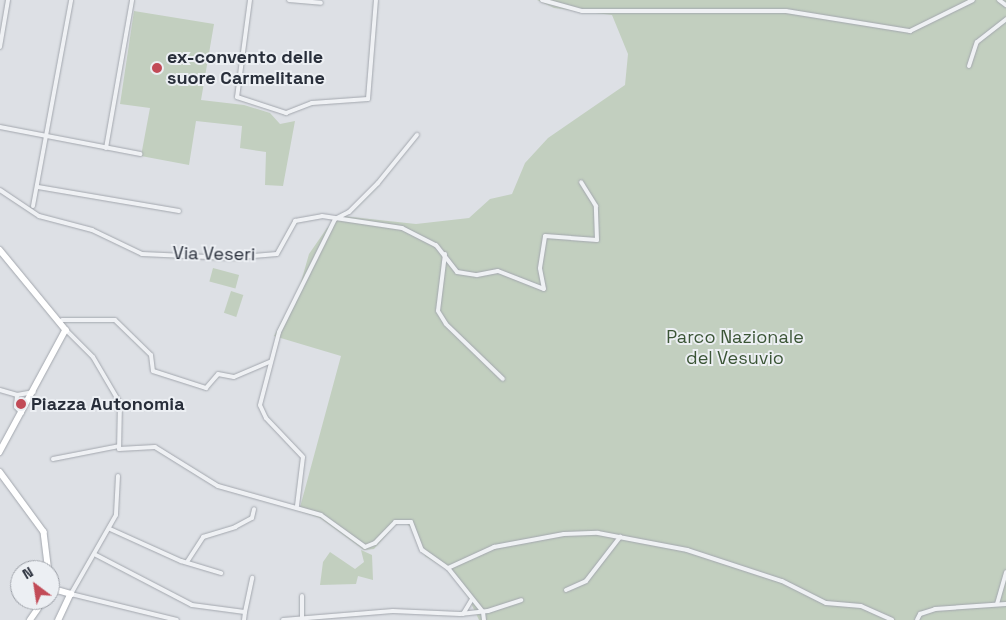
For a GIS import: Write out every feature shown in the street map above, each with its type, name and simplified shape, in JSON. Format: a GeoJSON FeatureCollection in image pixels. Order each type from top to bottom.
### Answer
{"type":"FeatureCollection","features":[{"type":"Feature","properties":{"kind":"street"},"geometry":{"type":"LineString","coordinates":[[0,47],[8,0]]}},
{"type":"Feature","properties":{"kind":"street"},"geometry":{"type":"LineString","coordinates":[[33,206],[48,137],[71,0]]}},
{"type":"Feature","properties":{"kind":"street"},"geometry":{"type":"LineString","coordinates":[[106,148],[132,0]]}},
{"type":"Feature","properties":{"kind":"street"},"geometry":{"type":"LineString","coordinates":[[250,0],[237,96],[286,113],[312,103],[368,99],[376,0]]}},
{"type":"Feature","properties":{"kind":"street"},"geometry":{"type":"LineString","coordinates":[[289,0],[321,3]]}},
{"type":"Feature","properties":{"kind":"street"},"geometry":{"type":"LineString","coordinates":[[542,0],[590,11],[786,11],[910,31],[973,0]]}},
{"type":"Feature","properties":{"kind":"street"},"geometry":{"type":"LineString","coordinates":[[999,0],[1006,5]]}},
{"type":"Feature","properties":{"kind":"street"},"geometry":{"type":"LineString","coordinates":[[969,66],[977,42],[1006,19]]}},
{"type":"Feature","properties":{"kind":"street"},"geometry":{"type":"LineString","coordinates":[[0,127],[140,154]]}},
{"type":"Feature","properties":{"kind":"street"},"geometry":{"type":"LineString","coordinates":[[297,506],[303,457],[266,418],[260,406],[270,362],[314,256],[335,218],[349,212],[378,183],[417,135]]}},
{"type":"Feature","properties":{"kind":"street","name":"Via Veseri"},"geometry":{"type":"LineString","coordinates":[[0,190],[39,216],[92,230],[142,254],[230,258],[277,254],[295,221],[335,218],[402,228],[429,240],[445,254],[458,272],[477,275],[498,271],[544,289],[540,268],[545,236],[597,240],[596,206],[581,182]]}},
{"type":"Feature","properties":{"kind":"street"},"geometry":{"type":"LineString","coordinates":[[38,187],[179,211]]}},
{"type":"Feature","properties":{"kind":"street"},"geometry":{"type":"LineString","coordinates":[[0,250],[62,320],[66,330],[93,357],[111,384],[120,403],[119,448]]}},
{"type":"Feature","properties":{"kind":"street"},"geometry":{"type":"LineString","coordinates":[[445,254],[438,311],[446,324],[503,379]]}},
{"type":"Feature","properties":{"kind":"street"},"geometry":{"type":"LineString","coordinates":[[62,320],[115,320],[151,355],[153,370],[206,388],[218,374],[234,377],[270,362]]}},
{"type":"Feature","properties":{"kind":"street"},"geometry":{"type":"LineString","coordinates":[[0,452],[66,330]]}},
{"type":"Feature","properties":{"kind":"street"},"geometry":{"type":"LineString","coordinates":[[0,390],[17,395],[34,392]]}},
{"type":"Feature","properties":{"kind":"street"},"geometry":{"type":"LineString","coordinates":[[17,395],[16,407],[22,413]]}},
{"type":"Feature","properties":{"kind":"street"},"geometry":{"type":"LineString","coordinates":[[54,459],[119,448],[155,447],[218,486],[297,506],[321,515],[365,547],[376,543],[395,522],[411,522],[422,550],[448,568],[483,612],[484,620]]}},
{"type":"Feature","properties":{"kind":"street"},"geometry":{"type":"LineString","coordinates":[[0,472],[44,532],[48,560]]}},
{"type":"Feature","properties":{"kind":"street"},"geometry":{"type":"LineString","coordinates":[[59,620],[71,594],[110,529],[119,503],[118,476]]}},
{"type":"Feature","properties":{"kind":"street"},"geometry":{"type":"LineString","coordinates":[[187,562],[203,537],[235,527],[252,518],[254,509]]}},
{"type":"Feature","properties":{"kind":"street"},"geometry":{"type":"LineString","coordinates":[[110,529],[187,562],[221,573]]}},
{"type":"Feature","properties":{"kind":"street"},"geometry":{"type":"LineString","coordinates":[[448,568],[494,547],[564,534],[620,537],[687,550],[782,581],[826,603],[861,606],[892,620]]}},
{"type":"Feature","properties":{"kind":"street"},"geometry":{"type":"LineString","coordinates":[[566,590],[586,581],[620,537]]}},
{"type":"Feature","properties":{"kind":"street"},"geometry":{"type":"LineString","coordinates":[[96,555],[192,604],[245,612]]}},
{"type":"Feature","properties":{"kind":"street"},"geometry":{"type":"LineString","coordinates":[[997,604],[1006,572]]}},
{"type":"Feature","properties":{"kind":"street"},"geometry":{"type":"LineString","coordinates":[[244,620],[252,578]]}},
{"type":"Feature","properties":{"kind":"street"},"geometry":{"type":"LineString","coordinates":[[60,591],[177,620]]}},
{"type":"Feature","properties":{"kind":"street"},"geometry":{"type":"LineString","coordinates":[[302,596],[302,618]]}},
{"type":"Feature","properties":{"kind":"street"},"geometry":{"type":"LineString","coordinates":[[463,614],[472,599]]}},
{"type":"Feature","properties":{"kind":"street"},"geometry":{"type":"LineString","coordinates":[[283,620],[393,611],[463,614],[483,612],[521,600]]}},
{"type":"Feature","properties":{"kind":"street"},"geometry":{"type":"LineString","coordinates":[[917,620],[920,614],[935,608],[1006,604]]}},
{"type":"Feature","properties":{"kind":"street"},"geometry":{"type":"LineString","coordinates":[[146,620],[148,613]]}},
{"type":"Feature","properties":{"kind":"green space","name":"Parco Nazionale del Vesuvio"},"geometry":{"type":"Polygon","coordinates":[[[537,0],[1006,0],[1006,620],[479,620],[468,597],[448,570],[425,556],[415,531],[407,524],[397,523],[374,549],[364,550],[320,518],[299,511],[341,356],[274,336],[299,289],[309,254],[327,228],[342,216],[416,224],[469,218],[490,199],[512,194],[525,163],[548,138],[625,85],[628,54],[612,15],[554,8],[537,0]]]}},
{"type":"Feature","properties":{"kind":"green space"},"geometry":{"type":"Polygon","coordinates":[[[134,11],[214,24],[201,100],[244,105],[270,113],[280,124],[295,121],[283,186],[265,185],[266,152],[240,148],[242,126],[196,121],[189,165],[141,156],[150,108],[120,104],[134,11]]]}},
{"type":"Feature","properties":{"kind":"green space"},"geometry":{"type":"Polygon","coordinates":[[[213,268],[239,275],[235,289],[209,282],[213,268]]]}},
{"type":"Feature","properties":{"kind":"green space"},"geometry":{"type":"Polygon","coordinates":[[[231,291],[243,295],[236,317],[224,313],[231,291]]]}},
{"type":"Feature","properties":{"kind":"green space"},"geometry":{"type":"Polygon","coordinates":[[[361,550],[372,555],[373,580],[358,576],[356,584],[320,585],[323,562],[330,552],[355,569],[364,562],[361,550]]]}},
{"type":"Feature","properties":{"kind":"place","name":"ex-convento delle suore Carmelitane"},"geometry":{"type":"Point","coordinates":[157,68]}},
{"type":"Feature","properties":{"kind":"place","name":"Piazza Autonomia"},"geometry":{"type":"Point","coordinates":[21,404]}}]}
